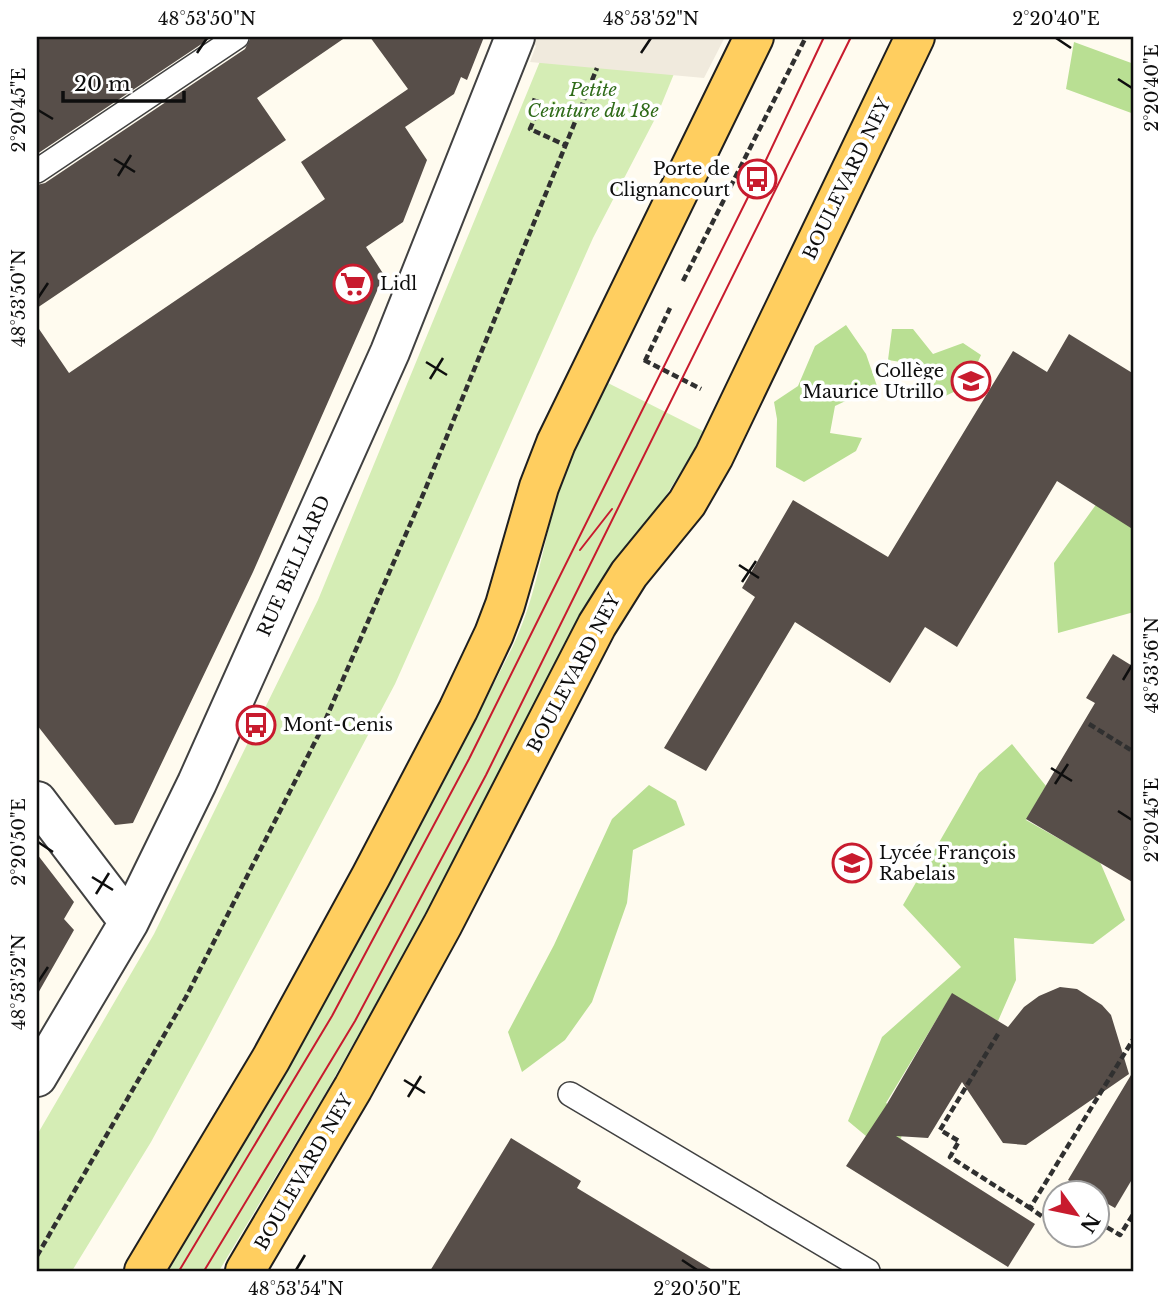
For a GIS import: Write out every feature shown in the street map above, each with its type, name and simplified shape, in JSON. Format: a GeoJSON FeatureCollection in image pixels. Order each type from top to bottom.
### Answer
{"type":"FeatureCollection","features":[{"type":"Feature","properties":{"kind":"main road"},"geometry":{"type":"LineString","coordinates":[[144,1271],[271,1059],[458,710],[494,635],[539,487],[556,443],[754,37]]}},
{"type":"Feature","properties":{"kind":"main road","name":"BOULEVARD NEY"},"geometry":{"type":"LineString","coordinates":[[245,1271],[353,1088],[443,924],[597,625],[629,575],[687,503],[714,456],[915,37]]}},
{"type":"Feature","properties":{"kind":"street","name":"RUE BELLIARD"},"geometry":{"type":"LineString","coordinates":[[37,1077],[129,922],[197,783],[390,352],[514,37]]}},
{"type":"Feature","properties":{"kind":"street"},"geometry":{"type":"LineString","coordinates":[[37,801],[129,922]]}},
{"type":"Feature","properties":{"kind":"lane"},"geometry":{"type":"LineString","coordinates":[[37,171],[237,37]]}},
{"type":"Feature","properties":{"kind":"lane"},"geometry":{"type":"LineString","coordinates":[[570,1094],[868,1271]]}},
{"type":"Feature","properties":{"kind":"path"},"geometry":{"type":"LineString","coordinates":[[678,292],[806,37]]}},
{"type":"Feature","properties":{"kind":"path"},"geometry":{"type":"LineString","coordinates":[[37,1256],[186,996],[321,730],[425,490],[597,68]]}},
{"type":"Feature","properties":{"kind":"path"},"geometry":{"type":"LineString","coordinates":[[541,103],[530,129],[565,145]]}},
{"type":"Feature","properties":{"kind":"path"},"geometry":{"type":"LineString","coordinates":[[645,361],[672,303]]}},
{"type":"Feature","properties":{"kind":"path"},"geometry":{"type":"LineString","coordinates":[[633,355],[704,390]]}},
{"type":"Feature","properties":{"kind":"path"},"geometry":{"type":"LineString","coordinates":[[1089,724],[1134,752]]}},
{"type":"Feature","properties":{"kind":"path"},"geometry":{"type":"LineString","coordinates":[[998,1034],[940,1130],[959,1141],[950,1157],[1042,1216]]}},
{"type":"Feature","properties":{"kind":"path"},"geometry":{"type":"LineString","coordinates":[[1030,1208],[1134,1038]]}},
{"type":"Feature","properties":{"kind":"path"},"geometry":{"type":"LineString","coordinates":[[1112,1231],[1120,1236],[1134,1213]]}},
{"type":"Feature","properties":{"kind":"green space","name":"Petite Ceinture du 18e"},"geometry":{"type":"Polygon","coordinates":[[[550,37],[689,37],[658,113],[593,238],[395,684],[151,1142],[72,1271],[37,1271],[37,1135],[154,934],[318,600],[550,37]]]}},
{"type":"Feature","properties":{"kind":"green space"},"geometry":{"type":"Polygon","coordinates":[[[1074,42],[1134,64],[1134,114],[1066,89],[1074,42]]]}},
{"type":"Feature","properties":{"kind":"green space"},"geometry":{"type":"Polygon","coordinates":[[[846,325],[866,354],[877,386],[835,406],[830,433],[862,438],[856,451],[804,482],[776,467],[777,419],[774,402],[798,386],[815,346],[846,325]]]}},
{"type":"Feature","properties":{"kind":"green space"},"geometry":{"type":"Polygon","coordinates":[[[892,329],[913,329],[933,354],[963,343],[981,355],[968,385],[935,401],[920,365],[888,360],[892,329]]]}},
{"type":"Feature","properties":{"kind":"green space"},"geometry":{"type":"Polygon","coordinates":[[[606,382],[703,431],[692,454],[657,510],[581,614],[439,891],[325,1094],[219,1271],[167,1271],[346,962],[431,806],[512,648],[529,606],[567,464],[606,382]]]}},
{"type":"Feature","properties":{"kind":"green space"},"geometry":{"type":"Polygon","coordinates":[[[1118,474],[1134,483],[1134,612],[1058,633],[1054,563],[1118,474]]]}},
{"type":"Feature","properties":{"kind":"green space"},"geometry":{"type":"Polygon","coordinates":[[[1012,744],[1046,786],[1026,820],[1100,862],[1125,920],[1093,944],[1014,938],[1016,980],[998,1021],[952,994],[886,1103],[905,1115],[901,1139],[866,1136],[848,1121],[882,1037],[961,967],[903,905],[979,773],[1012,744]]]}},
{"type":"Feature","properties":{"kind":"green space"},"geometry":{"type":"Polygon","coordinates":[[[649,785],[676,801],[685,825],[633,850],[627,903],[592,1002],[565,1040],[522,1072],[508,1032],[554,945],[612,819],[649,785]]]}},
{"type":"Feature","properties":{"kind":"shaded area"},"geometry":{"type":"Polygon","coordinates":[[[528,37],[725,37],[704,78],[530,62],[536,46],[528,37]]]}},
{"type":"Feature","properties":{"kind":"building"},"geometry":{"type":"Polygon","coordinates":[[[37,37],[212,37],[37,154],[37,37]]]}},
{"type":"Feature","properties":{"kind":"building"},"geometry":{"type":"Polygon","coordinates":[[[251,37],[346,37],[257,98],[286,140],[37,308],[37,185],[45,183],[245,49],[251,37]]]}},
{"type":"Feature","properties":{"kind":"building"},"geometry":{"type":"Polygon","coordinates":[[[370,37],[484,37],[467,80],[461,77],[454,94],[405,127],[427,160],[403,222],[366,247],[384,275],[253,572],[133,823],[115,825],[37,725],[37,326],[69,373],[325,199],[301,162],[408,89],[370,37]]]}},
{"type":"Feature","properties":{"kind":"building"},"geometry":{"type":"Polygon","coordinates":[[[1069,334],[1134,374],[1134,530],[1057,481],[957,647],[925,627],[890,683],[795,622],[706,771],[664,748],[755,597],[742,588],[793,500],[888,557],[1013,351],[1047,372],[1069,334]]]}},
{"type":"Feature","properties":{"kind":"building"},"geometry":{"type":"Polygon","coordinates":[[[1113,654],[1134,667],[1134,883],[1026,819],[1095,703],[1086,698],[1113,654]]]}},
{"type":"Feature","properties":{"kind":"building"},"geometry":{"type":"Polygon","coordinates":[[[37,854],[74,902],[64,919],[74,930],[37,995],[37,854]]]}},
{"type":"Feature","properties":{"kind":"building"},"geometry":{"type":"Polygon","coordinates":[[[1060,987],[1077,989],[1102,1005],[1111,1015],[1129,1074],[1026,1145],[1003,1143],[962,1082],[928,1138],[896,1136],[1035,1224],[1008,1267],[846,1166],[887,1104],[952,993],[1008,1027],[1024,1007],[1039,996],[1060,987]]]}},
{"type":"Feature","properties":{"kind":"building"},"geometry":{"type":"Polygon","coordinates":[[[1134,1070],[1134,1176],[1115,1208],[1112,1206],[1112,1178],[1069,1178],[1134,1070]]]}},
{"type":"Feature","properties":{"kind":"building"},"geometry":{"type":"Polygon","coordinates":[[[511,1138],[581,1181],[577,1188],[714,1271],[430,1271],[511,1138]]]}},
{"type":"Feature","properties":{"kind":"tram line"},"geometry":{"type":"LineString","coordinates":[[179,1271],[332,1016],[469,759],[757,179],[824,37]]}},
{"type":"Feature","properties":{"kind":"tram line"},"geometry":{"type":"LineString","coordinates":[[204,1271],[355,1021],[486,775],[851,37]]}},
{"type":"Feature","properties":{"kind":"tram line"},"geometry":{"type":"LineString","coordinates":[[580,550],[612,509]]}},
{"type":"Feature","properties":{"kind":"place","name":"Porte de Clignancourt"},"geometry":{"type":"Point","coordinates":[757,179]}},
{"type":"Feature","properties":{"kind":"place","name":"Lidl"},"geometry":{"type":"Point","coordinates":[353,284]}},
{"type":"Feature","properties":{"kind":"place","name":"Collège Maurice Utrillo"},"geometry":{"type":"Point","coordinates":[971,381]}},
{"type":"Feature","properties":{"kind":"place","name":"Mont-Cenis"},"geometry":{"type":"Point","coordinates":[256,725]}},
{"type":"Feature","properties":{"kind":"place","name":"Lycée François Rabelais"},"geometry":{"type":"Point","coordinates":[852,863]}}]}
